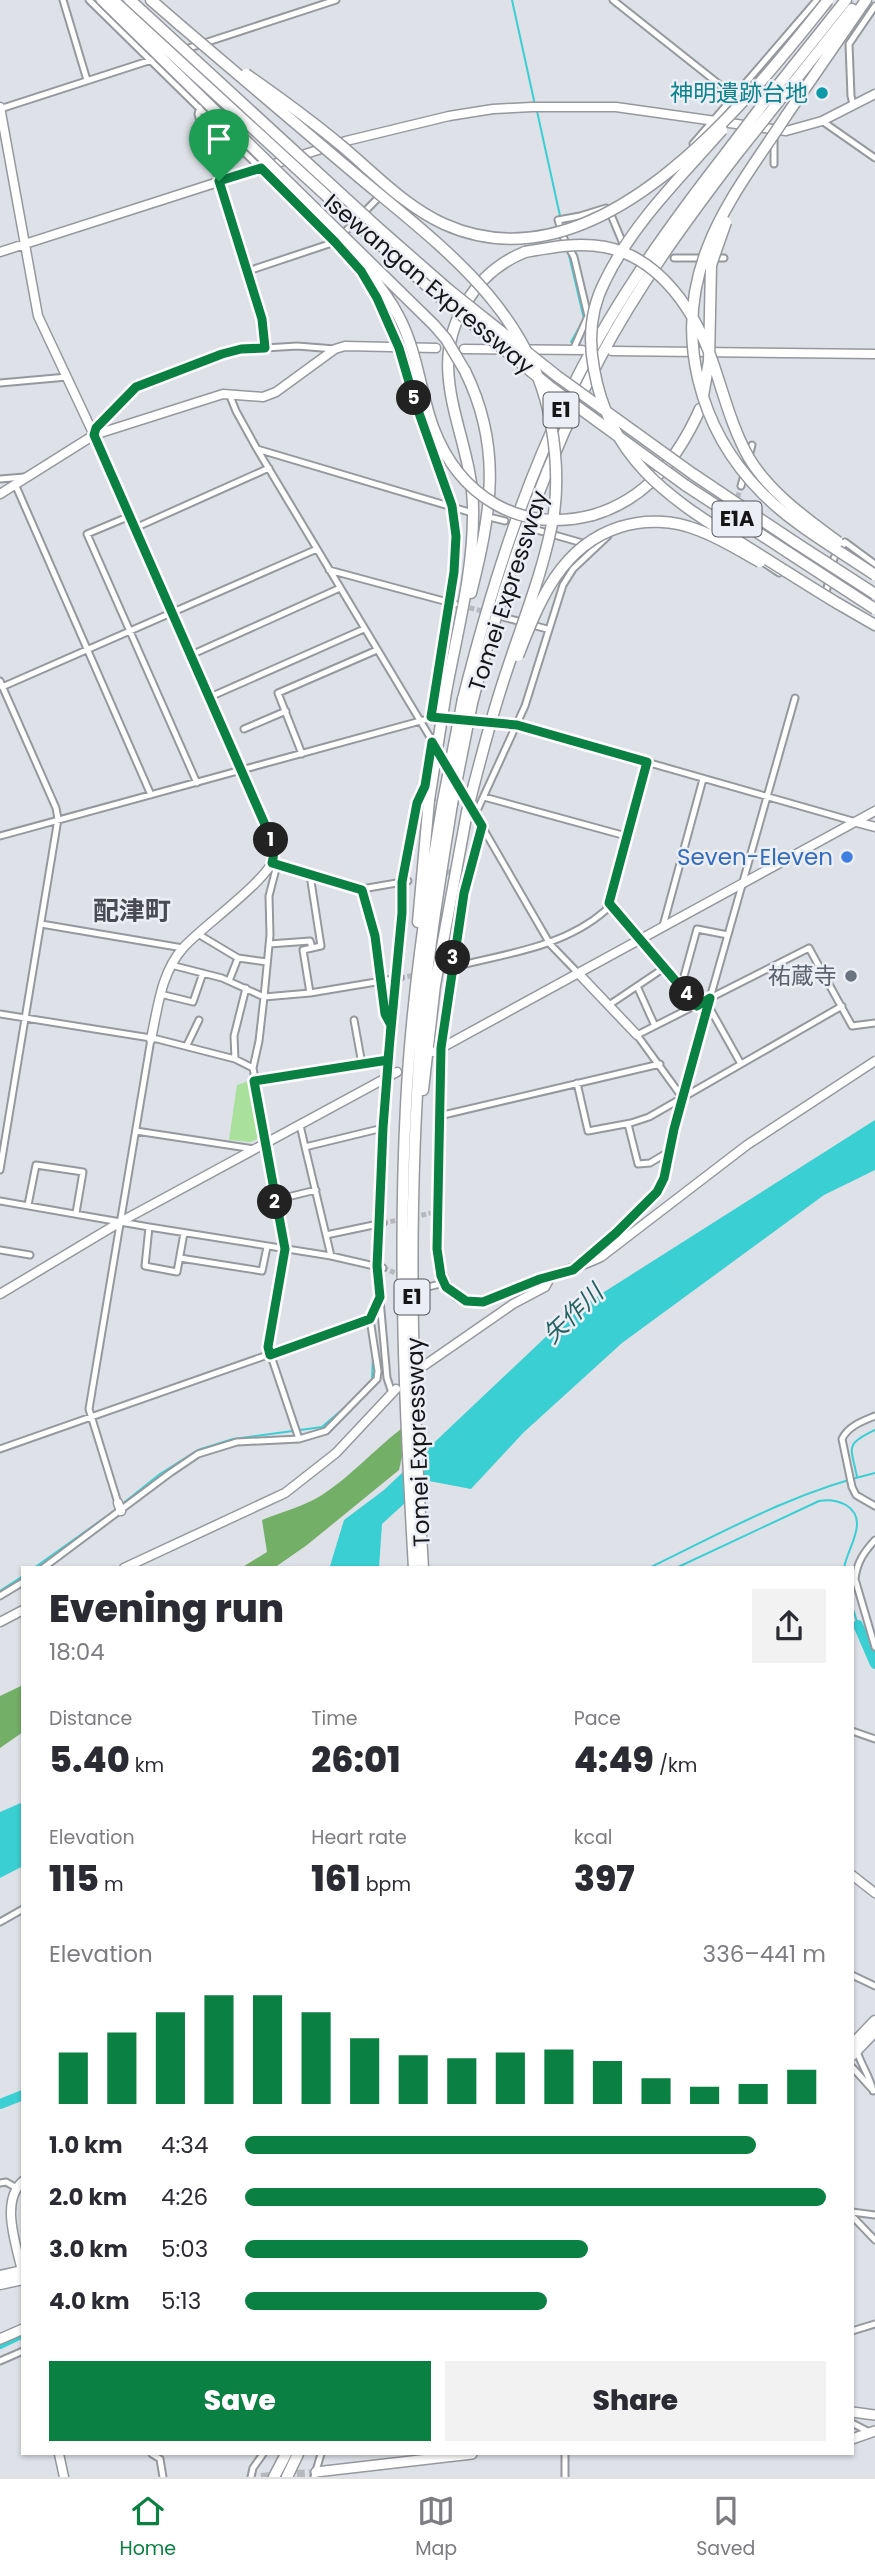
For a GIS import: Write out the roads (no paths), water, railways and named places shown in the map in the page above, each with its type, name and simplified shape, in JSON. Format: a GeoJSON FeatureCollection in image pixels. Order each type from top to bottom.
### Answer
{"type":"FeatureCollection","features":[{"type":"Feature","properties":{"kind":"highway"},"geometry":{"type":"LineString","coordinates":[[102,0],[434,325],[465,370],[484,421],[490,452],[490,493],[482,547],[449,678]]}},
{"type":"Feature","properties":{"kind":"highway","name":"Isewangan Expressway"},"geometry":{"type":"LineString","coordinates":[[113,0],[368,234],[443,300],[549,386],[685,485],[875,609]]}},
{"type":"Feature","properties":{"kind":"highway","name":"Isewangan Expressway"},"geometry":{"type":"LineString","coordinates":[[130,0],[449,290],[557,376],[694,474],[875,594]]}},
{"type":"Feature","properties":{"kind":"highway"},"geometry":{"type":"LineString","coordinates":[[151,0],[470,275],[502,310],[531,356],[548,405],[556,458],[554,511],[543,564],[482,752],[435,985],[413,1185]]}},
{"type":"Feature","properties":{"kind":"highway"},"geometry":{"type":"LineString","coordinates":[[828,0],[745,105],[648,213],[624,247],[603,283],[595,305],[591,324],[593,362],[601,401],[611,425],[628,452],[657,485],[714,526],[875,628]]}},
{"type":"Feature","properties":{"kind":"highway","name":"Tomei Expressway"},"geometry":{"type":"LineString","coordinates":[[414,1566],[402,1283],[411,1031],[428,897],[468,701],[517,547],[562,436],[600,358],[632,303],[730,156],[845,0]]}},
{"type":"Feature","properties":{"kind":"highway","name":"Tomei Expressway"},"geometry":{"type":"LineString","coordinates":[[771,102],[859,0]]}},
{"type":"Feature","properties":{"kind":"highway"},"geometry":{"type":"LineString","coordinates":[[866,0],[786,116],[725,212],[707,248],[692,302],[691,323],[693,362],[704,401],[716,430],[732,457],[764,495],[793,519],[875,572]]}},
{"type":"Feature","properties":{"kind":"highway"},"geometry":{"type":"LineString","coordinates":[[181,26],[307,117],[408,203],[462,231],[496,237],[538,236],[580,224],[650,187],[691,154],[796,40]]}},
{"type":"Feature","properties":{"kind":"highway"},"geometry":{"type":"LineString","coordinates":[[279,175],[387,297],[408,340],[433,427],[442,448],[466,482],[497,506],[534,518],[564,520],[593,515],[617,506],[634,495],[661,475],[685,440],[700,409],[709,361],[711,265],[716,245],[749,174]]}},
{"type":"Feature","properties":{"kind":"highway"},"geometry":{"type":"LineString","coordinates":[[411,1031],[420,888],[429,800],[471,558],[473,510],[468,460],[448,380],[447,354],[457,320],[475,288],[501,265],[525,252],[577,244],[606,247],[629,255],[668,284],[687,307],[704,340],[733,423],[755,466],[797,511],[875,572]]}},
{"type":"Feature","properties":{"kind":"highway"},"geometry":{"type":"LineString","coordinates":[[482,752],[531,622],[548,587],[581,547],[611,530],[654,521],[697,529],[837,603]]}},
{"type":"Feature","properties":{"kind":"highway","name":"Tomei Expressway"},"geometry":{"type":"LineString","coordinates":[[423,1566],[415,1409],[413,1185],[421,1031],[448,802]]}},
{"type":"Feature","properties":{"kind":"highway"},"geometry":{"type":"LineString","coordinates":[[854,2051],[875,2021]]}},
{"type":"Feature","properties":{"kind":"highway"},"geometry":{"type":"LineString","coordinates":[[854,2051],[875,2031]]}},
{"type":"Feature","properties":{"kind":"highway"},"geometry":{"type":"LineString","coordinates":[[0,2276],[21,2274]]}},
{"type":"Feature","properties":{"kind":"highway"},"geometry":{"type":"LineString","coordinates":[[0,2284],[21,2274]]}},
{"type":"Feature","properties":{"kind":"highway"},"geometry":{"type":"LineString","coordinates":[[274,2477],[285,2455]]}},
{"type":"Feature","properties":{"kind":"highway"},"geometry":{"type":"LineString","coordinates":[[287,2477],[298,2455]]}},
{"type":"Feature","properties":{"kind":"main road"},"geometry":{"type":"LineString","coordinates":[[0,2339],[21,2330]]}},
{"type":"Feature","properties":{"kind":"main road"},"geometry":{"type":"LineString","coordinates":[[854,2412],[875,2415]]}},
{"type":"Feature","properties":{"kind":"main road"},"geometry":{"type":"LineString","coordinates":[[854,2439],[874,2434]]}},
{"type":"Feature","properties":{"kind":"main road"},"geometry":{"type":"LineString","coordinates":[[313,2474],[464,2455]]}},
{"type":"Feature","properties":{"kind":"street"},"geometry":{"type":"LineString","coordinates":[[63,0],[87,80]]}},
{"type":"Feature","properties":{"kind":"street"},"geometry":{"type":"LineString","coordinates":[[89,0],[335,242],[368,282],[384,311],[452,506],[456,548],[452,603],[431,717]]}},
{"type":"Feature","properties":{"kind":"street"},"geometry":{"type":"LineString","coordinates":[[299,1439],[268,1347],[285,1249],[253,1068],[259,1041],[269,944],[269,896],[275,864],[273,844],[94,435],[38,316],[0,108],[336,0]]}},
{"type":"Feature","properties":{"kind":"street"},"geometry":{"type":"LineString","coordinates":[[613,0],[734,96]]}},
{"type":"Feature","properties":{"kind":"street"},"geometry":{"type":"LineString","coordinates":[[464,349],[578,350],[588,316],[574,257],[558,220],[607,208],[647,184],[690,148],[817,0]]}},
{"type":"Feature","properties":{"kind":"street"},"geometry":{"type":"LineString","coordinates":[[853,104],[849,44],[875,6]]}},
{"type":"Feature","properties":{"kind":"street"},"geometry":{"type":"LineString","coordinates":[[851,25],[858,30]]}},
{"type":"Feature","properties":{"kind":"street"},"geometry":{"type":"LineString","coordinates":[[0,252],[261,168],[390,129],[449,116],[493,109],[616,107],[774,130],[802,128],[822,121],[875,94]]}},
{"type":"Feature","properties":{"kind":"street"},"geometry":{"type":"LineString","coordinates":[[200,107],[200,121],[262,319],[265,348]]}},
{"type":"Feature","properties":{"kind":"street"},"geometry":{"type":"LineString","coordinates":[[822,121],[875,158]]}},
{"type":"Feature","properties":{"kind":"street"},"geometry":{"type":"LineString","coordinates":[[774,130],[774,164]]}},
{"type":"Feature","properties":{"kind":"street"},"geometry":{"type":"LineString","coordinates":[[248,271],[335,242],[393,183]]}},
{"type":"Feature","properties":{"kind":"street"},"geometry":{"type":"LineString","coordinates":[[607,208],[626,250],[631,255]]}},
{"type":"Feature","properties":{"kind":"street"},"geometry":{"type":"LineString","coordinates":[[674,258],[724,258]]}},
{"type":"Feature","properties":{"kind":"street"},"geometry":{"type":"LineString","coordinates":[[94,435],[96,428],[136,387],[222,354],[241,349],[297,346],[335,349]]}},
{"type":"Feature","properties":{"kind":"street"},"geometry":{"type":"LineString","coordinates":[[0,494],[94,435],[223,394],[264,397],[276,393],[335,349],[345,346],[436,348]]}},
{"type":"Feature","properties":{"kind":"street"},"geometry":{"type":"LineString","coordinates":[[612,351],[875,354]]}},
{"type":"Feature","properties":{"kind":"street"},"geometry":{"type":"LineString","coordinates":[[0,383],[67,377]]}},
{"type":"Feature","properties":{"kind":"street"},"geometry":{"type":"LineString","coordinates":[[230,396],[268,468],[550,944],[637,1035],[682,1097]]}},
{"type":"Feature","properties":{"kind":"street"},"geometry":{"type":"LineString","coordinates":[[741,485],[752,445]]}},
{"type":"Feature","properties":{"kind":"street"},"geometry":{"type":"LineString","coordinates":[[257,449],[469,512]]}},
{"type":"Feature","properties":{"kind":"street"},"geometry":{"type":"LineString","coordinates":[[135,528],[268,468]]}},
{"type":"Feature","properties":{"kind":"street"},"geometry":{"type":"LineString","coordinates":[[0,479],[24,478]]}},
{"type":"Feature","properties":{"kind":"street"},"geometry":{"type":"LineString","coordinates":[[15,484],[151,795]]}},
{"type":"Feature","properties":{"kind":"street"},"geometry":{"type":"LineString","coordinates":[[130,516],[87,534],[197,783]]}},
{"type":"Feature","properties":{"kind":"street"},"geometry":{"type":"LineString","coordinates":[[493,518],[505,521]]}},
{"type":"Feature","properties":{"kind":"street"},"geometry":{"type":"LineString","coordinates":[[471,813],[484,797],[517,725],[563,585],[573,569],[620,526],[639,520],[657,519],[683,523],[726,540],[875,628]]}},
{"type":"Feature","properties":{"kind":"street"},"geometry":{"type":"LineString","coordinates":[[726,540],[729,526]]}},
{"type":"Feature","properties":{"kind":"street"},"geometry":{"type":"LineString","coordinates":[[530,528],[596,547]]}},
{"type":"Feature","properties":{"kind":"street"},"geometry":{"type":"LineString","coordinates":[[824,600],[834,558],[845,542],[875,564]]}},
{"type":"Feature","properties":{"kind":"street"},"geometry":{"type":"LineString","coordinates":[[0,1170],[58,819],[56,808],[1,685],[317,550]]}},
{"type":"Feature","properties":{"kind":"street"},"geometry":{"type":"LineString","coordinates":[[329,570],[452,603]]}},
{"type":"Feature","properties":{"kind":"street"},"geometry":{"type":"LineString","coordinates":[[191,654],[340,588]]}},
{"type":"Feature","properties":{"kind":"street"},"geometry":{"type":"LineString","coordinates":[[503,617],[547,629]]}},
{"type":"Feature","properties":{"kind":"street"},"geometry":{"type":"LineString","coordinates":[[210,697],[364,629]]}},
{"type":"Feature","properties":{"kind":"street"},"geometry":{"type":"LineString","coordinates":[[302,754],[278,693],[377,650]]}},
{"type":"Feature","properties":{"kind":"street"},"geometry":{"type":"LineString","coordinates":[[573,1270],[616,1233],[657,1192],[666,1173],[682,1097],[795,698]]}},
{"type":"Feature","properties":{"kind":"street"},"geometry":{"type":"LineString","coordinates":[[244,730],[286,711]]}},
{"type":"Feature","properties":{"kind":"street"},"geometry":{"type":"LineString","coordinates":[[0,836],[431,717],[517,725],[875,827]]}},
{"type":"Feature","properties":{"kind":"street"},"geometry":{"type":"LineString","coordinates":[[128,1566],[285,1493],[336,1453],[394,1391],[387,1378],[380,1297],[383,1128],[405,881],[417,803],[425,786],[432,742]]}},
{"type":"Feature","properties":{"kind":"street"},"geometry":{"type":"LineString","coordinates":[[449,968],[550,944],[606,910],[647,762]]}},
{"type":"Feature","properties":{"kind":"street"},"geometry":{"type":"LineString","coordinates":[[663,926],[703,779]]}},
{"type":"Feature","properties":{"kind":"street"},"geometry":{"type":"LineString","coordinates":[[484,797],[626,836]]}},
{"type":"Feature","properties":{"kind":"street"},"geometry":{"type":"LineString","coordinates":[[437,1050],[875,811]]}},
{"type":"Feature","properties":{"kind":"street"},"geometry":{"type":"LineString","coordinates":[[482,826],[449,968],[437,1050],[439,1116],[434,1213],[437,1249],[444,1283],[449,1290],[466,1301],[483,1302],[573,1270],[601,1257],[747,1145],[875,1061]]}},
{"type":"Feature","properties":{"kind":"street"},"geometry":{"type":"LineString","coordinates":[[275,864],[362,890],[405,881]]}},
{"type":"Feature","properties":{"kind":"street"},"geometry":{"type":"LineString","coordinates":[[120,1507],[89,1409],[160,994],[171,965],[183,948],[275,864]]}},
{"type":"Feature","properties":{"kind":"street"},"geometry":{"type":"LineString","coordinates":[[463,869],[471,868]]}},
{"type":"Feature","properties":{"kind":"street"},"geometry":{"type":"LineString","coordinates":[[310,875],[321,946],[303,950],[310,993]]}},
{"type":"Feature","properties":{"kind":"street"},"geometry":{"type":"LineString","coordinates":[[362,890],[375,936],[385,1014],[391,1025]]}},
{"type":"Feature","properties":{"kind":"street"},"geometry":{"type":"LineString","coordinates":[[609,903],[697,1006]]}},
{"type":"Feature","properties":{"kind":"street"},"geometry":{"type":"LineString","coordinates":[[41,924],[183,948]]}},
{"type":"Feature","properties":{"kind":"street"},"geometry":{"type":"LineString","coordinates":[[681,987],[697,929],[728,935]]}},
{"type":"Feature","properties":{"kind":"street"},"geometry":{"type":"LineString","coordinates":[[198,934],[238,958],[267,962]]}},
{"type":"Feature","properties":{"kind":"street"},"geometry":{"type":"LineString","coordinates":[[269,944],[310,940],[312,948]]}},
{"type":"Feature","properties":{"kind":"street"},"geometry":{"type":"LineString","coordinates":[[637,1035],[809,948],[852,1026],[875,1023]]}},
{"type":"Feature","properties":{"kind":"street"},"geometry":{"type":"LineString","coordinates":[[229,981],[238,958]]}},
{"type":"Feature","properties":{"kind":"street"},"geometry":{"type":"LineString","coordinates":[[171,965],[229,981],[264,996],[310,993],[397,978]]}},
{"type":"Feature","properties":{"kind":"street"},"geometry":{"type":"LineString","coordinates":[[608,1005],[664,968]]}},
{"type":"Feature","properties":{"kind":"street"},"geometry":{"type":"LineString","coordinates":[[160,994],[193,1002],[204,973]]}},
{"type":"Feature","properties":{"kind":"street"},"geometry":{"type":"LineString","coordinates":[[637,986],[655,1026]]}},
{"type":"Feature","properties":{"kind":"street"},"geometry":{"type":"LineString","coordinates":[[235,1059],[234,1037],[246,988]]}},
{"type":"Feature","properties":{"kind":"street"},"geometry":{"type":"LineString","coordinates":[[708,1005],[741,1064]]}},
{"type":"Feature","properties":{"kind":"street"},"geometry":{"type":"LineString","coordinates":[[577,1083],[588,1131],[628,1124],[649,1117],[842,1006]]}},
{"type":"Feature","properties":{"kind":"street"},"geometry":{"type":"LineString","coordinates":[[0,1014],[187,1045],[235,1059],[253,1068]]}},
{"type":"Feature","properties":{"kind":"street"},"geometry":{"type":"LineString","coordinates":[[187,1045],[199,1020]]}},
{"type":"Feature","properties":{"kind":"street"},"geometry":{"type":"LineString","coordinates":[[354,1020],[362,1064]]}},
{"type":"Feature","properties":{"kind":"street"},"geometry":{"type":"LineString","coordinates":[[254,1081],[388,1060]]}},
{"type":"Feature","properties":{"kind":"street"},"geometry":{"type":"LineString","coordinates":[[439,1116],[660,1064]]}},
{"type":"Feature","properties":{"kind":"street"},"geometry":{"type":"LineString","coordinates":[[0,1294],[122,1221],[397,1072]]}},
{"type":"Feature","properties":{"kind":"street"},"geometry":{"type":"LineString","coordinates":[[0,1108],[10,1110]]}},
{"type":"Feature","properties":{"kind":"street"},"geometry":{"type":"LineString","coordinates":[[628,1124],[638,1164],[650,1163],[665,1154]]}},
{"type":"Feature","properties":{"kind":"street"},"geometry":{"type":"LineString","coordinates":[[300,1125],[331,1256]]}},
{"type":"Feature","properties":{"kind":"street"},"geometry":{"type":"LineString","coordinates":[[305,1147],[383,1128]]}},
{"type":"Feature","properties":{"kind":"street"},"geometry":{"type":"LineString","coordinates":[[136,1131],[255,1149]]}},
{"type":"Feature","properties":{"kind":"street"},"geometry":{"type":"LineString","coordinates":[[28,1205],[36,1165],[83,1172],[76,1213]]}},
{"type":"Feature","properties":{"kind":"street"},"geometry":{"type":"LineString","coordinates":[[275,1200],[316,1190]]}},
{"type":"Feature","properties":{"kind":"street"},"geometry":{"type":"LineString","coordinates":[[0,1201],[331,1256],[380,1267]]}},
{"type":"Feature","properties":{"kind":"street"},"geometry":{"type":"LineString","coordinates":[[326,1235],[381,1223]]}},
{"type":"Feature","properties":{"kind":"street"},"geometry":{"type":"LineString","coordinates":[[149,1227],[145,1266],[177,1272],[184,1233]]}},
{"type":"Feature","properties":{"kind":"street"},"geometry":{"type":"LineString","coordinates":[[180,1258],[262,1271],[267,1247]]}},
{"type":"Feature","properties":{"kind":"street"},"geometry":{"type":"LineString","coordinates":[[0,1250],[30,1255]]}},
{"type":"Feature","properties":{"kind":"street"},"geometry":{"type":"LineString","coordinates":[[425,1365],[513,1304],[545,1287],[551,1276]]}},
{"type":"Feature","properties":{"kind":"street"},"geometry":{"type":"LineString","coordinates":[[428,1287],[444,1283]]}},
{"type":"Feature","properties":{"kind":"street"},"geometry":{"type":"LineString","coordinates":[[46,1566],[120,1507],[198,1454],[237,1442],[299,1439],[326,1431],[377,1379],[370,1319],[380,1297]]}},
{"type":"Feature","properties":{"kind":"street"},"geometry":{"type":"LineString","coordinates":[[0,1449],[370,1319]]}},
{"type":"Feature","properties":{"kind":"street"},"geometry":{"type":"LineString","coordinates":[[875,1416],[845,1432],[842,1439],[852,1487],[856,1495],[875,1506]]}},
{"type":"Feature","properties":{"kind":"street"},"geometry":{"type":"LineString","coordinates":[[875,1540],[856,1567],[855,1578],[875,1647]]}},
{"type":"Feature","properties":{"kind":"street"},"geometry":{"type":"LineString","coordinates":[[0,1596],[21,1583]]}},
{"type":"Feature","properties":{"kind":"street"},"geometry":{"type":"LineString","coordinates":[[0,1622],[21,1611]]}},
{"type":"Feature","properties":{"kind":"street"},"geometry":{"type":"LineString","coordinates":[[854,1732],[875,1739]]}},
{"type":"Feature","properties":{"kind":"street"},"geometry":{"type":"LineString","coordinates":[[854,1877],[875,1893]]}},
{"type":"Feature","properties":{"kind":"street"},"geometry":{"type":"LineString","coordinates":[[0,1922],[21,1910]]}},
{"type":"Feature","properties":{"kind":"street"},"geometry":{"type":"LineString","coordinates":[[854,1976],[875,1986]]}},
{"type":"Feature","properties":{"kind":"street"},"geometry":{"type":"LineString","coordinates":[[854,2051],[875,2091]]}},
{"type":"Feature","properties":{"kind":"street"},"geometry":{"type":"LineString","coordinates":[[854,2069],[875,2091]]}},
{"type":"Feature","properties":{"kind":"street"},"geometry":{"type":"LineString","coordinates":[[0,2183],[19,2184],[11,2195],[9,2216],[21,2270]]}},
{"type":"Feature","properties":{"kind":"street"},"geometry":{"type":"LineString","coordinates":[[854,2214],[875,2215]]}},
{"type":"Feature","properties":{"kind":"street"},"geometry":{"type":"LineString","coordinates":[[854,2216],[875,2239]]}},
{"type":"Feature","properties":{"kind":"street"},"geometry":{"type":"LineString","coordinates":[[854,2330],[875,2324]]}},
{"type":"Feature","properties":{"kind":"street"},"geometry":{"type":"LineString","coordinates":[[0,2361],[21,2352]]}},
{"type":"Feature","properties":{"kind":"street"},"geometry":{"type":"LineString","coordinates":[[854,2424],[874,2434]]}},
{"type":"Feature","properties":{"kind":"street"},"geometry":{"type":"LineString","coordinates":[[59,2455],[64,2477]]}},
{"type":"Feature","properties":{"kind":"street"},"geometry":{"type":"LineString","coordinates":[[154,2455],[160,2459],[163,2477]]}},
{"type":"Feature","properties":{"kind":"street"},"geometry":{"type":"LineString","coordinates":[[251,2477],[261,2455]]}},
{"type":"Feature","properties":{"kind":"street"},"geometry":{"type":"LineString","coordinates":[[313,2474],[321,2455]]}},
{"type":"Feature","properties":{"kind":"street"},"geometry":{"type":"LineString","coordinates":[[565,2455],[565,2477]]}},
{"type":"Feature","properties":{"kind":"water","name":"矢作川"},"geometry":{"type":"Polygon","coordinates":[[[875,1120],[875,1170],[824,1195],[622,1343],[523,1433],[471,1489],[429,1481],[382,1524],[379,1566],[330,1566],[344,1520],[384,1490],[571,1313],[875,1120]]]}},
{"type":"Feature","properties":{"kind":"water"},"geometry":{"type":"Polygon","coordinates":[[[21,1803],[21,1867],[0,1878],[0,1812],[21,1803]]]}},
{"type":"Feature","properties":{"kind":"waterway"},"geometry":{"type":"LineString","coordinates":[[512,0],[535,105]]}},
{"type":"Feature","properties":{"kind":"waterway"},"geometry":{"type":"LineString","coordinates":[[537,111],[562,225]]}},
{"type":"Feature","properties":{"kind":"waterway"},"geometry":{"type":"LineString","coordinates":[[568,251],[584,319],[571,342]]}},
{"type":"Feature","properties":{"kind":"waterway"},"geometry":{"type":"LineString","coordinates":[[372,1381],[373,1355]]}},
{"type":"Feature","properties":{"kind":"waterway"},"geometry":{"type":"LineString","coordinates":[[121,1505],[160,1474],[198,1450],[233,1439],[322,1427],[351,1402]]}},
{"type":"Feature","properties":{"kind":"waterway"},"geometry":{"type":"LineString","coordinates":[[857,1477],[852,1448],[858,1439],[875,1430]]}},
{"type":"Feature","properties":{"kind":"waterway"},"geometry":{"type":"LineString","coordinates":[[653,1566],[787,1502],[875,1473]]}},
{"type":"Feature","properties":{"kind":"waterway"},"geometry":{"type":"LineString","coordinates":[[680,1566],[819,1501],[830,1500],[846,1505],[856,1518],[856,1534],[844,1566]]}},
{"type":"Feature","properties":{"kind":"waterway"},"geometry":{"type":"LineString","coordinates":[[37,1566],[117,1509]]}},
{"type":"Feature","properties":{"kind":"waterway"},"geometry":{"type":"LineString","coordinates":[[0,1591],[21,1577]]}},
{"type":"Feature","properties":{"kind":"waterway"},"geometry":{"type":"LineString","coordinates":[[854,1612],[858,1625]]}},
{"type":"Feature","properties":{"kind":"waterway"},"geometry":{"type":"LineString","coordinates":[[858,1625],[875,1664]]}},
{"type":"Feature","properties":{"kind":"waterway"},"geometry":{"type":"LineString","coordinates":[[0,2104],[21,2096]]}},
{"type":"Feature","properties":{"kind":"waterway"},"geometry":{"type":"LineString","coordinates":[[0,2344],[21,2334]]}},
{"type":"Feature","properties":{"kind":"tunnel"},"geometry":{"type":"LineString","coordinates":[[821,0],[846,20]]}},
{"type":"Feature","properties":{"kind":"tunnel"},"geometry":{"type":"LineString","coordinates":[[729,526],[741,486]]}},
{"type":"Feature","properties":{"kind":"tunnel"},"geometry":{"type":"LineString","coordinates":[[455,604],[486,612]]}},
{"type":"Feature","properties":{"kind":"tunnel"},"geometry":{"type":"LineString","coordinates":[[439,874],[463,869]]}},
{"type":"Feature","properties":{"kind":"tunnel"},"geometry":{"type":"LineString","coordinates":[[400,978],[440,970]]}},
{"type":"Feature","properties":{"kind":"tunnel"},"geometry":{"type":"LineString","coordinates":[[414,1217],[431,1213]]}},
{"type":"Feature","properties":{"kind":"tunnel"},"geometry":{"type":"LineString","coordinates":[[383,1223],[404,1219]]}},
{"type":"Feature","properties":{"kind":"tunnel"},"geometry":{"type":"LineString","coordinates":[[383,1268],[403,1276]]}},
{"type":"Feature","properties":{"kind":"tunnel"},"geometry":{"type":"LineString","coordinates":[[412,1280],[428,1287]]}},
{"type":"Feature","properties":{"kind":"tunnel"},"geometry":{"type":"LineString","coordinates":[[261,2477],[310,2473]]}},
{"type":"Feature","properties":{"kind":"place","name":"神明遺跡台地"},"geometry":{"type":"Point","coordinates":[822,93]}},
{"type":"Feature","properties":{"kind":"place","name":"Seven-Eleven"},"geometry":{"type":"Point","coordinates":[847,857]}},
{"type":"Feature","properties":{"kind":"place","name":"祐蔵寺"},"geometry":{"type":"Point","coordinates":[851,976]}},
{"type":"Feature","properties":{"kind":"district","name":"配津町"},"geometry":{"type":"Point","coordinates":[132,911]}}]}
